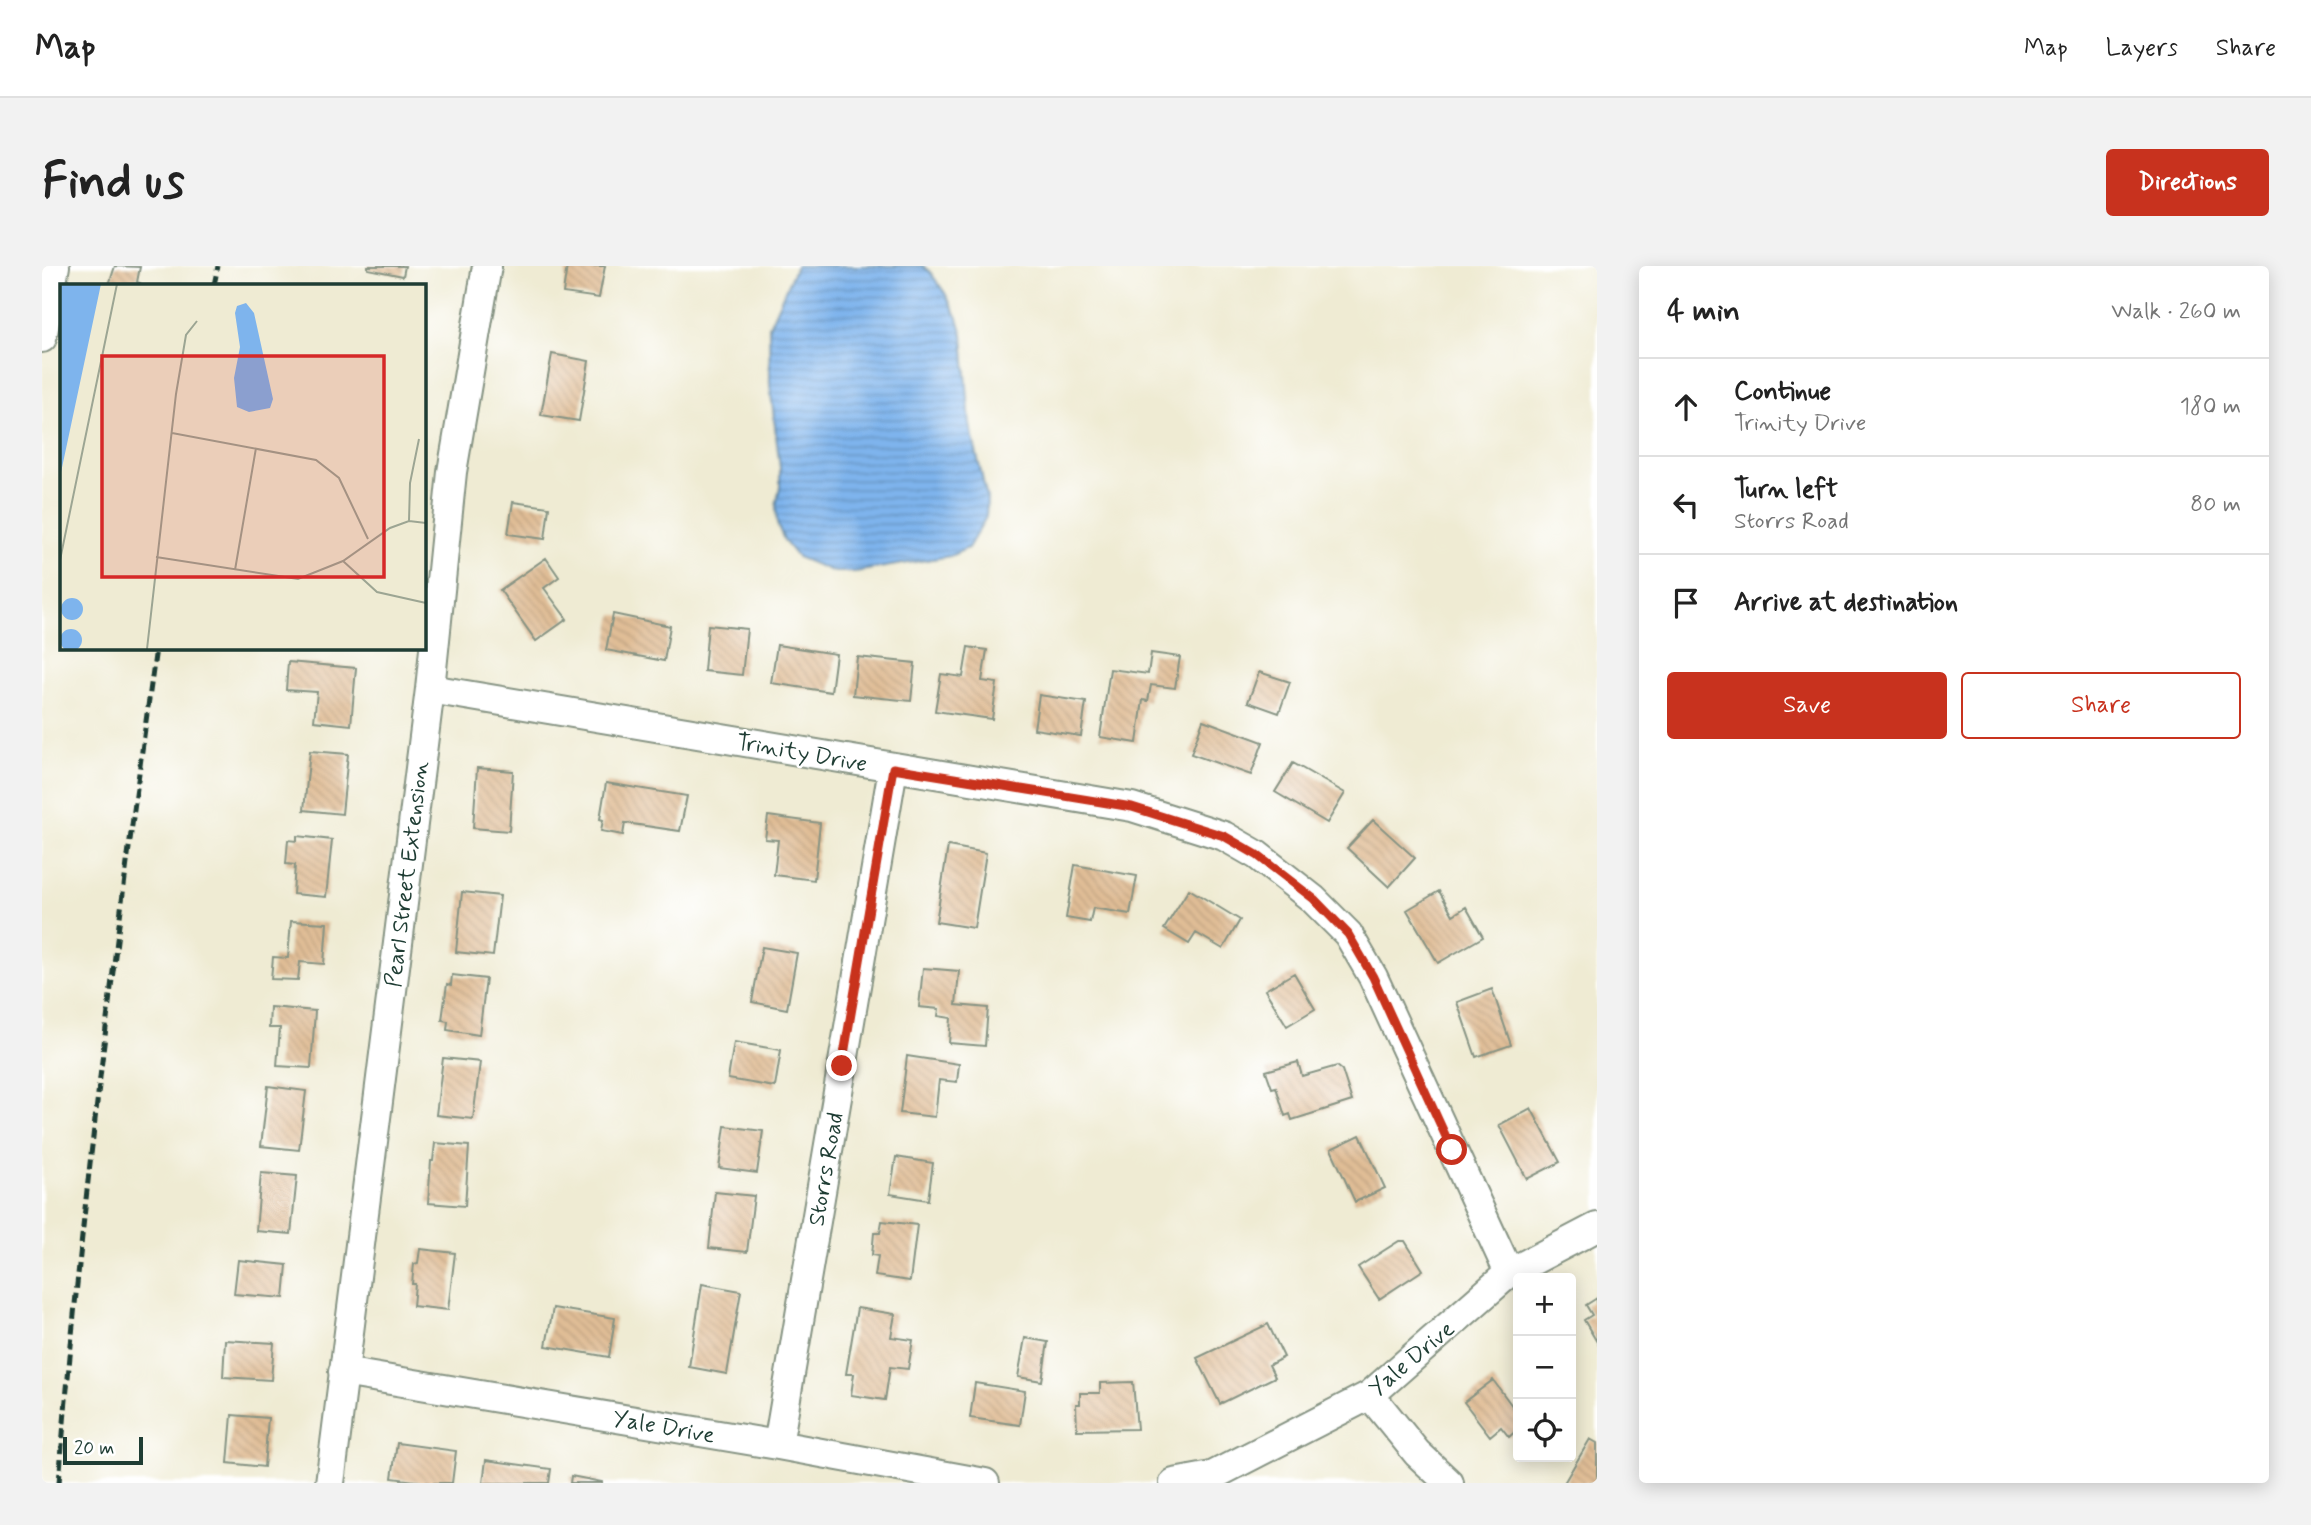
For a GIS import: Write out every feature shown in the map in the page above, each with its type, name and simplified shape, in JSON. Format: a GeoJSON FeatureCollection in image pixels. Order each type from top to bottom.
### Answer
{"type":"FeatureCollection","features":[{"type":"Feature","properties":{"kind":"street"},"geometry":{"type":"LineString","coordinates":[[42,338],[55,266]]}},
{"type":"Feature","properties":{"kind":"street","name":"Pearl Street Extension"},"geometry":{"type":"LineString","coordinates":[[330,1483],[430,689],[452,472],[487,266]]}},
{"type":"Feature","properties":{"kind":"street","name":"Trinity Drive"},"geometry":{"type":"LineString","coordinates":[[430,689],[1132,807],[1224,836],[1285,875],[1314,899],[1348,934],[1373,977],[1509,1273]]}},
{"type":"Feature","properties":{"kind":"street","name":"Storrs Road"},"geometry":{"type":"LineString","coordinates":[[778,1445],[893,768]]}},
{"type":"Feature","properties":{"kind":"street","name":"Yale Drive"},"geometry":{"type":"LineString","coordinates":[[1174,1483],[1212,1476],[1370,1395],[1509,1273],[1597,1227]]}},
{"type":"Feature","properties":{"kind":"street","name":"Yale Drive"},"geometry":{"type":"LineString","coordinates":[[343,1372],[778,1445],[985,1483]]}},
{"type":"Feature","properties":{"kind":"street"},"geometry":{"type":"LineString","coordinates":[[1370,1395],[1417,1453],[1449,1483]]}},
{"type":"Feature","properties":{"kind":"water"},"geometry":{"type":"Polygon","coordinates":[[[796,266],[923,266],[945,293],[958,318],[963,335],[970,425],[987,498],[986,517],[968,548],[950,556],[855,572],[834,572],[797,557],[785,542],[777,524],[780,468],[770,385],[769,326],[796,266]]]}},
{"type":"Feature","properties":{"kind":"building"},"geometry":{"type":"Polygon","coordinates":[[[115,266],[140,267],[137,282],[140,284],[109,284],[115,266]]]}},
{"type":"Feature","properties":{"kind":"building"},"geometry":{"type":"Polygon","coordinates":[[[368,266],[405,266],[403,276],[368,269],[368,266]]]}},
{"type":"Feature","properties":{"kind":"building"},"geometry":{"type":"Polygon","coordinates":[[[567,266],[605,266],[599,298],[563,293],[567,266]]]}},
{"type":"Feature","properties":{"kind":"building"},"geometry":{"type":"Polygon","coordinates":[[[552,354],[589,361],[579,421],[541,415],[552,354]]]}},
{"type":"Feature","properties":{"kind":"building"},"geometry":{"type":"Polygon","coordinates":[[[513,502],[549,507],[545,539],[508,534],[513,502]]]}},
{"type":"Feature","properties":{"kind":"building"},"geometry":{"type":"Polygon","coordinates":[[[546,558],[559,577],[544,588],[567,619],[536,641],[500,590],[546,558]]]}},
{"type":"Feature","properties":{"kind":"building"},"geometry":{"type":"Polygon","coordinates":[[[613,614],[670,626],[664,661],[606,650],[613,614]]]}},
{"type":"Feature","properties":{"kind":"building"},"geometry":{"type":"Polygon","coordinates":[[[708,625],[747,629],[742,675],[704,671],[708,625]]]}},
{"type":"Feature","properties":{"kind":"building"},"geometry":{"type":"Polygon","coordinates":[[[777,645],[836,654],[831,692],[771,683],[777,645]]]}},
{"type":"Feature","properties":{"kind":"building"},"geometry":{"type":"Polygon","coordinates":[[[968,647],[987,650],[982,681],[997,683],[992,719],[935,711],[941,674],[963,677],[968,647]]]}},
{"type":"Feature","properties":{"kind":"building"},"geometry":{"type":"Polygon","coordinates":[[[1151,653],[1180,657],[1175,688],[1151,685],[1148,701],[1143,700],[1137,743],[1100,737],[1110,669],[1148,674],[1151,653]]]}},
{"type":"Feature","properties":{"kind":"building"},"geometry":{"type":"Polygon","coordinates":[[[857,657],[915,663],[911,701],[853,695],[857,657]]]}},
{"type":"Feature","properties":{"kind":"building"},"geometry":{"type":"Polygon","coordinates":[[[288,662],[356,668],[351,725],[314,721],[317,692],[286,690],[288,662]]]}},
{"type":"Feature","properties":{"kind":"building"},"geometry":{"type":"Polygon","coordinates":[[[1259,672],[1290,682],[1279,713],[1248,702],[1259,672]]]}},
{"type":"Feature","properties":{"kind":"building"},"geometry":{"type":"Polygon","coordinates":[[[1039,695],[1086,702],[1081,736],[1034,729],[1039,695]]]}},
{"type":"Feature","properties":{"kind":"building"},"geometry":{"type":"Polygon","coordinates":[[[1203,720],[1263,742],[1251,775],[1191,754],[1203,720]]]}},
{"type":"Feature","properties":{"kind":"building"},"geometry":{"type":"Polygon","coordinates":[[[310,751],[348,754],[342,814],[304,810],[310,751]]]}},
{"type":"Feature","properties":{"kind":"building"},"geometry":{"type":"Polygon","coordinates":[[[1293,763],[1345,793],[1327,823],[1275,792],[1293,763]]]}},
{"type":"Feature","properties":{"kind":"building"},"geometry":{"type":"Polygon","coordinates":[[[477,768],[513,771],[509,831],[473,828],[477,768]]]}},
{"type":"Feature","properties":{"kind":"building"},"geometry":{"type":"Polygon","coordinates":[[[606,783],[687,796],[680,831],[625,823],[623,835],[601,831],[603,820],[600,819],[606,783]]]}},
{"type":"Feature","properties":{"kind":"building"},"geometry":{"type":"Polygon","coordinates":[[[768,816],[820,823],[814,880],[774,875],[778,840],[765,839],[768,816]]]}},
{"type":"Feature","properties":{"kind":"building"},"geometry":{"type":"Polygon","coordinates":[[[1373,820],[1415,858],[1389,887],[1347,848],[1373,820]]]}},
{"type":"Feature","properties":{"kind":"building"},"geometry":{"type":"Polygon","coordinates":[[[297,836],[332,840],[326,897],[293,894],[295,865],[286,864],[288,840],[297,841],[297,836]]]}},
{"type":"Feature","properties":{"kind":"building"},"geometry":{"type":"Polygon","coordinates":[[[948,846],[986,853],[974,928],[936,922],[948,846]]]}},
{"type":"Feature","properties":{"kind":"building"},"geometry":{"type":"Polygon","coordinates":[[[1075,865],[1137,876],[1130,914],[1093,908],[1090,922],[1066,918],[1075,865]]]}},
{"type":"Feature","properties":{"kind":"building"},"geometry":{"type":"Polygon","coordinates":[[[1189,889],[1240,920],[1223,949],[1196,933],[1189,944],[1164,929],[1189,889]]]}},
{"type":"Feature","properties":{"kind":"building"},"geometry":{"type":"Polygon","coordinates":[[[1439,891],[1453,915],[1466,907],[1483,937],[1438,963],[1407,910],[1439,891]]]}},
{"type":"Feature","properties":{"kind":"building"},"geometry":{"type":"Polygon","coordinates":[[[462,892],[500,896],[493,956],[456,952],[462,892]]]}},
{"type":"Feature","properties":{"kind":"building"},"geometry":{"type":"Polygon","coordinates":[[[291,921],[327,923],[324,964],[300,962],[298,980],[271,979],[273,957],[288,958],[291,921]]]}},
{"type":"Feature","properties":{"kind":"building"},"geometry":{"type":"Polygon","coordinates":[[[762,947],[797,953],[787,1009],[752,1002],[762,947]]]}},
{"type":"Feature","properties":{"kind":"building"},"geometry":{"type":"Polygon","coordinates":[[[923,968],[959,971],[956,1005],[988,1008],[985,1046],[949,1043],[951,1018],[938,1016],[939,1009],[919,1007],[923,968]]]}},
{"type":"Feature","properties":{"kind":"building"},"geometry":{"type":"Polygon","coordinates":[[[1294,973],[1315,1009],[1287,1026],[1265,990],[1294,973]]]}},
{"type":"Feature","properties":{"kind":"building"},"geometry":{"type":"Polygon","coordinates":[[[452,975],[486,979],[479,1035],[447,1030],[448,1021],[442,1020],[447,984],[451,985],[452,975]]]}},
{"type":"Feature","properties":{"kind":"building"},"geometry":{"type":"Polygon","coordinates":[[[1492,989],[1511,1045],[1476,1057],[1457,1002],[1492,989]]]}},
{"type":"Feature","properties":{"kind":"building"},"geometry":{"type":"Polygon","coordinates":[[[270,1007],[315,1011],[311,1068],[277,1066],[280,1028],[269,1028],[270,1007]]]}},
{"type":"Feature","properties":{"kind":"building"},"geometry":{"type":"Polygon","coordinates":[[[734,1042],[781,1050],[775,1087],[728,1079],[734,1042]]]}},
{"type":"Feature","properties":{"kind":"building"},"geometry":{"type":"Polygon","coordinates":[[[907,1056],[959,1064],[957,1082],[939,1080],[935,1117],[900,1113],[907,1056]]]}},
{"type":"Feature","properties":{"kind":"building"},"geometry":{"type":"Polygon","coordinates":[[[443,1058],[480,1062],[473,1119],[436,1115],[443,1058]]]}},
{"type":"Feature","properties":{"kind":"building"},"geometry":{"type":"Polygon","coordinates":[[[1298,1062],[1302,1076],[1337,1066],[1342,1070],[1352,1101],[1292,1120],[1290,1114],[1285,1116],[1276,1087],[1272,1088],[1266,1071],[1298,1062]]]}},
{"type":"Feature","properties":{"kind":"building"},"geometry":{"type":"Polygon","coordinates":[[[268,1086],[306,1091],[299,1150],[261,1146],[268,1086]]]}},
{"type":"Feature","properties":{"kind":"building"},"geometry":{"type":"Polygon","coordinates":[[[1531,1108],[1560,1162],[1527,1179],[1499,1125],[1531,1108]]]}},
{"type":"Feature","properties":{"kind":"building"},"geometry":{"type":"Polygon","coordinates":[[[725,1126],[763,1131],[757,1173],[719,1168],[725,1126]]]}},
{"type":"Feature","properties":{"kind":"building"},"geometry":{"type":"Polygon","coordinates":[[[1360,1135],[1385,1188],[1355,1202],[1331,1149],[1360,1135]]]}},
{"type":"Feature","properties":{"kind":"building"},"geometry":{"type":"Polygon","coordinates":[[[435,1143],[469,1146],[465,1206],[428,1203],[435,1143]]]}},
{"type":"Feature","properties":{"kind":"building"},"geometry":{"type":"Polygon","coordinates":[[[896,1157],[933,1163],[928,1200],[890,1194],[896,1157]]]}},
{"type":"Feature","properties":{"kind":"building"},"geometry":{"type":"Polygon","coordinates":[[[261,1173],[297,1176],[291,1234],[256,1231],[261,1173]]]}},
{"type":"Feature","properties":{"kind":"building"},"geometry":{"type":"Polygon","coordinates":[[[715,1192],[754,1196],[747,1252],[709,1248],[715,1192]]]}},
{"type":"Feature","properties":{"kind":"building"},"geometry":{"type":"Polygon","coordinates":[[[882,1221],[917,1225],[910,1281],[875,1276],[878,1256],[872,1255],[874,1233],[880,1233],[882,1221]]]}},
{"type":"Feature","properties":{"kind":"building"},"geometry":{"type":"Polygon","coordinates":[[[1399,1241],[1405,1241],[1423,1270],[1379,1299],[1358,1267],[1399,1241]]]}},
{"type":"Feature","properties":{"kind":"building"},"geometry":{"type":"Polygon","coordinates":[[[420,1249],[455,1253],[448,1310],[413,1306],[414,1264],[418,1263],[420,1249]]]}},
{"type":"Feature","properties":{"kind":"building"},"geometry":{"type":"Polygon","coordinates":[[[238,1260],[287,1265],[284,1298],[234,1294],[238,1260]]]}},
{"type":"Feature","properties":{"kind":"building"},"geometry":{"type":"Polygon","coordinates":[[[702,1284],[741,1291],[727,1374],[689,1367],[702,1284]]]}},
{"type":"Feature","properties":{"kind":"building"},"geometry":{"type":"Polygon","coordinates":[[[1597,1298],[1597,1342],[1584,1320],[1592,1315],[1586,1305],[1597,1298]]]}},
{"type":"Feature","properties":{"kind":"building"},"geometry":{"type":"Polygon","coordinates":[[[553,1308],[615,1318],[609,1357],[546,1346],[553,1308]]]}},
{"type":"Feature","properties":{"kind":"building"},"geometry":{"type":"Polygon","coordinates":[[[857,1308],[895,1314],[891,1337],[913,1340],[908,1369],[890,1367],[885,1400],[851,1395],[854,1374],[846,1374],[857,1308]]]}},
{"type":"Feature","properties":{"kind":"building"},"geometry":{"type":"Polygon","coordinates":[[[1268,1324],[1284,1357],[1269,1365],[1275,1377],[1220,1404],[1197,1358],[1268,1324]]]}},
{"type":"Feature","properties":{"kind":"building"},"geometry":{"type":"Polygon","coordinates":[[[1025,1338],[1048,1342],[1042,1381],[1018,1377],[1025,1338]]]}},
{"type":"Feature","properties":{"kind":"building"},"geometry":{"type":"Polygon","coordinates":[[[225,1340],[274,1343],[271,1380],[223,1377],[225,1340]]]}},
{"type":"Feature","properties":{"kind":"building"},"geometry":{"type":"Polygon","coordinates":[[[1493,1380],[1513,1407],[1513,1433],[1509,1437],[1501,1427],[1490,1436],[1464,1402],[1493,1380]]]}},
{"type":"Feature","properties":{"kind":"building"},"geometry":{"type":"Polygon","coordinates":[[[1133,1382],[1137,1429],[1077,1430],[1076,1404],[1080,1404],[1080,1393],[1100,1393],[1100,1383],[1133,1382]]]}},
{"type":"Feature","properties":{"kind":"building"},"geometry":{"type":"Polygon","coordinates":[[[975,1383],[1025,1391],[1020,1425],[970,1418],[975,1383]]]}},
{"type":"Feature","properties":{"kind":"building"},"geometry":{"type":"Polygon","coordinates":[[[232,1415],[268,1418],[264,1467],[228,1463],[232,1415]]]}},
{"type":"Feature","properties":{"kind":"building"},"geometry":{"type":"Polygon","coordinates":[[[1590,1439],[1597,1443],[1597,1483],[1564,1483],[1590,1439]]]}},
{"type":"Feature","properties":{"kind":"building"},"geometry":{"type":"Polygon","coordinates":[[[397,1443],[456,1451],[452,1483],[392,1478],[397,1443]]]}},
{"type":"Feature","properties":{"kind":"building"},"geometry":{"type":"Polygon","coordinates":[[[486,1460],[551,1469],[549,1483],[483,1483],[486,1460]]]}},
{"type":"Feature","properties":{"kind":"building"},"geometry":{"type":"Polygon","coordinates":[[[571,1476],[602,1482],[602,1483],[570,1483],[571,1476]]]}},
{"type":"Feature","properties":{"kind":"railway"},"geometry":{"type":"LineString","coordinates":[[214,284],[218,266]]}},
{"type":"Feature","properties":{"kind":"railway"},"geometry":{"type":"LineString","coordinates":[[59,1483],[89,1169],[156,649]]}},
{"type":"Feature","properties":{"kind":"route"},"geometry":{"type":"LineString","coordinates":[[842,1066],[893,768],[1132,807],[1224,836],[1257,855],[1314,899],[1348,934],[1373,977],[1452,1150]]}}]}
